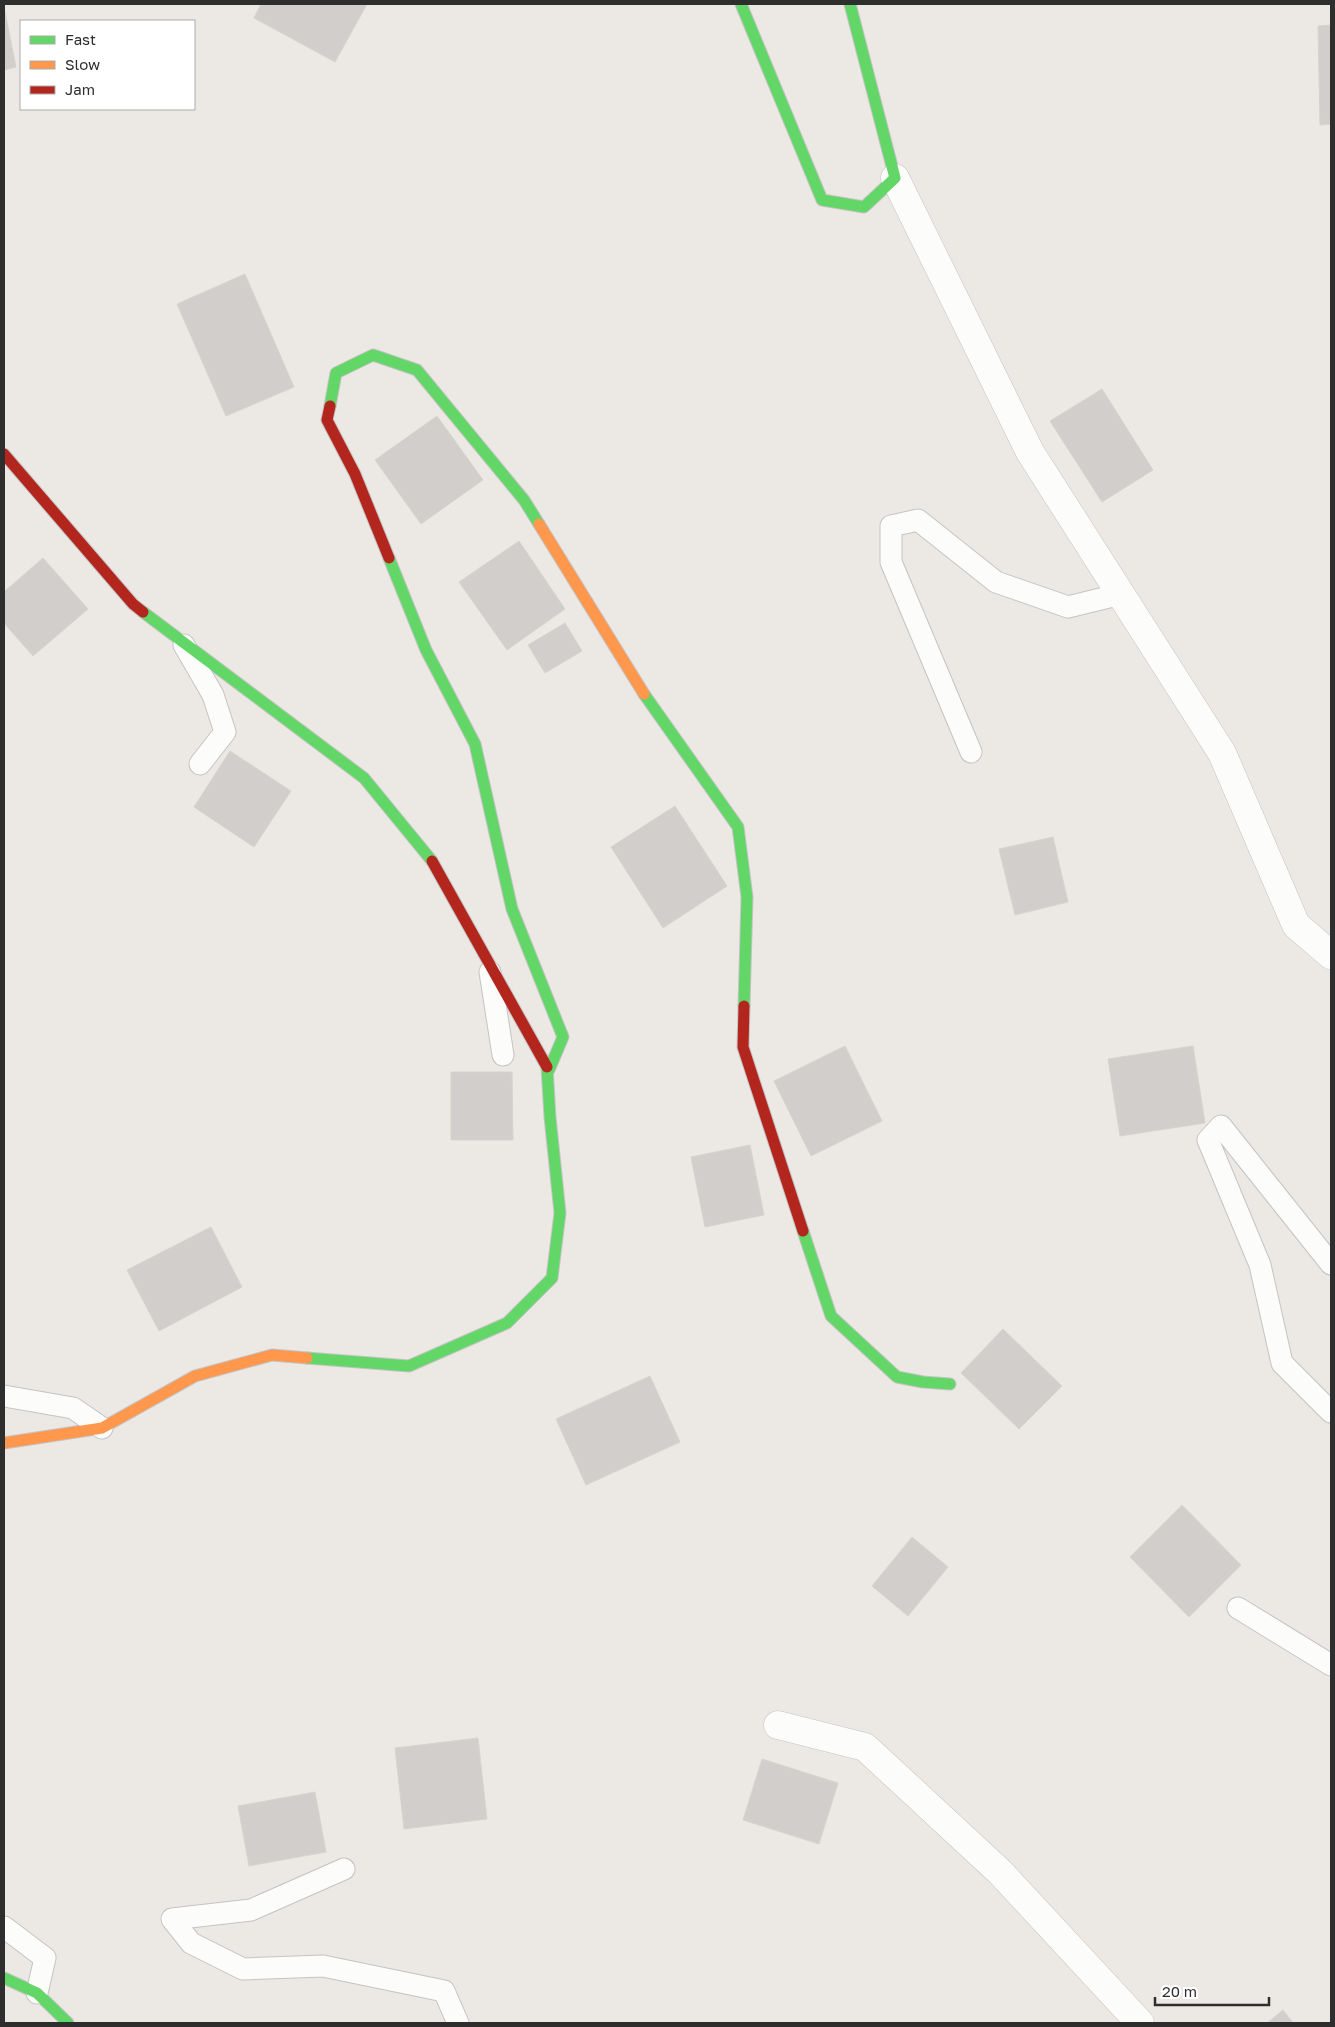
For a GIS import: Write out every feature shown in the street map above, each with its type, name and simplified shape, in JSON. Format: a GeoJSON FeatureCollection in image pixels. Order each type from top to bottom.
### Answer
{"type":"FeatureCollection","features":[{"type":"Feature","properties":{"kind":"street"},"geometry":{"type":"LineString","coordinates":[[741,4],[822,200],[864,207],[894,178]]}},
{"type":"Feature","properties":{"kind":"street"},"geometry":{"type":"LineString","coordinates":[[850,4],[894,178],[1030,452],[1222,752],[1296,925],[1331,955]]}},
{"type":"Feature","properties":{"kind":"street"},"geometry":{"type":"LineString","coordinates":[[4,1442],[12,1443],[102,1428],[195,1376],[272,1355],[410,1366],[507,1323],[552,1278],[560,1213],[550,1117],[550,1070],[563,1038],[512,909],[475,744],[426,650],[355,474],[327,420],[336,373],[373,355],[417,370],[524,500],[642,692],[738,827],[747,897],[743,1047],[831,1316],[897,1377],[923,1382],[950,1384]]}},
{"type":"Feature","properties":{"kind":"street"},"geometry":{"type":"LineString","coordinates":[[4,454],[133,604],[364,778],[434,863],[550,1070]]}},
{"type":"Feature","properties":{"kind":"street"},"geometry":{"type":"LineString","coordinates":[[778,1725],[865,1747],[1000,1872],[1140,2023]]}},
{"type":"Feature","properties":{"kind":"street"},"geometry":{"type":"LineString","coordinates":[[4,1978],[37,1992],[68,2023]]}},
{"type":"Feature","properties":{"kind":"lane"},"geometry":{"type":"LineString","coordinates":[[970,752],[891,562],[891,526],[918,520],[996,582],[1068,607],[1121,594]]}},
{"type":"Feature","properties":{"kind":"lane"},"geometry":{"type":"LineString","coordinates":[[180,640],[213,694],[225,732],[200,764]]}},
{"type":"Feature","properties":{"kind":"lane"},"geometry":{"type":"LineString","coordinates":[[488,960],[503,1055]]}},
{"type":"Feature","properties":{"kind":"lane"},"geometry":{"type":"LineString","coordinates":[[1331,1264],[1221,1126],[1208,1140],[1260,1265],[1282,1363],[1331,1412]]}},
{"type":"Feature","properties":{"kind":"lane"},"geometry":{"type":"LineString","coordinates":[[4,1396],[73,1408],[102,1428]]}},
{"type":"Feature","properties":{"kind":"lane"},"geometry":{"type":"LineString","coordinates":[[1238,1608],[1331,1665]]}},
{"type":"Feature","properties":{"kind":"lane"},"geometry":{"type":"LineString","coordinates":[[344,1869],[251,1910],[172,1918],[191,1943],[243,1968],[323,1966],[444,1991],[458,2023]]}},
{"type":"Feature","properties":{"kind":"lane"},"geometry":{"type":"LineString","coordinates":[[4,1926],[45,1958],[37,1992]]}},
{"type":"Feature","properties":{"kind":"building"},"geometry":{"type":"Polygon","coordinates":[[[261,4],[367,4],[335,62],[254,18],[261,4]]]}},
{"type":"Feature","properties":{"kind":"building"},"geometry":{"type":"Polygon","coordinates":[[[4,7],[16,67],[4,70],[4,7]]]}},
{"type":"Feature","properties":{"kind":"building"},"geometry":{"type":"Polygon","coordinates":[[[1331,25],[1331,124],[1320,125],[1318,26],[1331,25]]]}},
{"type":"Feature","properties":{"kind":"building"},"geometry":{"type":"Polygon","coordinates":[[[245,274],[294,387],[226,416],[177,304],[245,274]]]}},
{"type":"Feature","properties":{"kind":"building"},"geometry":{"type":"Polygon","coordinates":[[[1102,389],[1153,470],[1102,502],[1050,421],[1102,389]]]}},
{"type":"Feature","properties":{"kind":"building"},"geometry":{"type":"Polygon","coordinates":[[[437,416],[483,480],[421,524],[375,460],[437,416]]]}},
{"type":"Feature","properties":{"kind":"building"},"geometry":{"type":"Polygon","coordinates":[[[519,541],[565,609],[507,650],[459,582],[519,541]]]}},
{"type":"Feature","properties":{"kind":"building"},"geometry":{"type":"Polygon","coordinates":[[[43,558],[88,609],[33,656],[4,623],[4,592],[43,558]]]}},
{"type":"Feature","properties":{"kind":"building"},"geometry":{"type":"Polygon","coordinates":[[[565,623],[582,651],[545,673],[528,645],[565,623]]]}},
{"type":"Feature","properties":{"kind":"building"},"geometry":{"type":"Polygon","coordinates":[[[230,751],[291,791],[254,847],[194,807],[230,751]]]}},
{"type":"Feature","properties":{"kind":"building"},"geometry":{"type":"Polygon","coordinates":[[[675,806],[727,886],[663,928],[611,847],[675,806]]]}},
{"type":"Feature","properties":{"kind":"building"},"geometry":{"type":"Polygon","coordinates":[[[1053,837],[1068,902],[1015,915],[999,849],[1053,837]]]}},
{"type":"Feature","properties":{"kind":"building"},"geometry":{"type":"Polygon","coordinates":[[[845,1046],[882,1121],[811,1156],[774,1081],[845,1046]]]}},
{"type":"Feature","properties":{"kind":"building"},"geometry":{"type":"Polygon","coordinates":[[[1193,1046],[1205,1123],[1120,1136],[1108,1059],[1193,1046]]]}},
{"type":"Feature","properties":{"kind":"building"},"geometry":{"type":"Polygon","coordinates":[[[451,1072],[512,1072],[513,1140],[451,1140],[451,1072]]]}},
{"type":"Feature","properties":{"kind":"building"},"geometry":{"type":"Polygon","coordinates":[[[750,1145],[764,1215],[705,1227],[691,1157],[750,1145]]]}},
{"type":"Feature","properties":{"kind":"building"},"geometry":{"type":"Polygon","coordinates":[[[211,1227],[242,1287],[159,1331],[127,1270],[211,1227]]]}},
{"type":"Feature","properties":{"kind":"building"},"geometry":{"type":"Polygon","coordinates":[[[1003,1329],[1062,1386],[1019,1429],[961,1373],[1003,1329]]]}},
{"type":"Feature","properties":{"kind":"building"},"geometry":{"type":"Polygon","coordinates":[[[650,1376],[680,1442],[586,1485],[556,1419],[650,1376]]]}},
{"type":"Feature","properties":{"kind":"building"},"geometry":{"type":"Polygon","coordinates":[[[1182,1505],[1241,1565],[1189,1617],[1130,1557],[1182,1505]]]}},
{"type":"Feature","properties":{"kind":"building"},"geometry":{"type":"Polygon","coordinates":[[[912,1537],[948,1567],[908,1616],[872,1586],[912,1537]]]}},
{"type":"Feature","properties":{"kind":"building"},"geometry":{"type":"Polygon","coordinates":[[[478,1738],[487,1819],[404,1829],[395,1748],[478,1738]]]}},
{"type":"Feature","properties":{"kind":"building"},"geometry":{"type":"Polygon","coordinates":[[[762,1759],[838,1783],[819,1844],[743,1820],[762,1759]]]}},
{"type":"Feature","properties":{"kind":"building"},"geometry":{"type":"Polygon","coordinates":[[[315,1792],[326,1852],[249,1866],[238,1806],[315,1792]]]}},
{"type":"Feature","properties":{"kind":"building"},"geometry":{"type":"Polygon","coordinates":[[[1283,2010],[1293,2023],[1267,2023],[1283,2010]]]}},
{"type":"Feature","properties":{"kind":"traffic: fast"},"geometry":{"type":"LineString","coordinates":[[741,4],[822,200],[864,207],[895,178],[850,4]]}},
{"type":"Feature","properties":{"kind":"traffic: fast"},"geometry":{"type":"LineString","coordinates":[[330,406],[336,373],[373,355],[417,370],[524,500],[539,524]]}},
{"type":"Feature","properties":{"kind":"traffic: fast"},"geometry":{"type":"LineString","coordinates":[[389,558],[426,650],[475,744],[512,909],[563,1037],[549,1070]]}},
{"type":"Feature","properties":{"kind":"traffic: fast"},"geometry":{"type":"LineString","coordinates":[[143,612],[364,778],[432,861]]}},
{"type":"Feature","properties":{"kind":"traffic: fast"},"geometry":{"type":"LineString","coordinates":[[644,694],[738,827],[747,897],[744,1006]]}},
{"type":"Feature","properties":{"kind":"traffic: fast"},"geometry":{"type":"LineString","coordinates":[[307,1358],[409,1366],[507,1323],[552,1278],[560,1213],[547,1067]]}},
{"type":"Feature","properties":{"kind":"traffic: fast"},"geometry":{"type":"LineString","coordinates":[[803,1231],[831,1316],[897,1377],[923,1382],[950,1384]]}},
{"type":"Feature","properties":{"kind":"traffic: fast"},"geometry":{"type":"LineString","coordinates":[[4,1978],[37,1993],[68,2023]]}},
{"type":"Feature","properties":{"kind":"traffic: slow"},"geometry":{"type":"LineString","coordinates":[[539,524],[644,694]]}},
{"type":"Feature","properties":{"kind":"traffic: slow"},"geometry":{"type":"LineString","coordinates":[[4,1443],[102,1428],[195,1376],[272,1355],[307,1358]]}},
{"type":"Feature","properties":{"kind":"traffic: jam"},"geometry":{"type":"LineString","coordinates":[[330,406],[327,420],[355,474],[389,558]]}},
{"type":"Feature","properties":{"kind":"traffic: jam"},"geometry":{"type":"LineString","coordinates":[[4,454],[133,604],[143,612]]}},
{"type":"Feature","properties":{"kind":"traffic: jam"},"geometry":{"type":"LineString","coordinates":[[432,861],[547,1067]]}},
{"type":"Feature","properties":{"kind":"traffic: jam"},"geometry":{"type":"LineString","coordinates":[[744,1006],[743,1047],[803,1231]]}}]}
